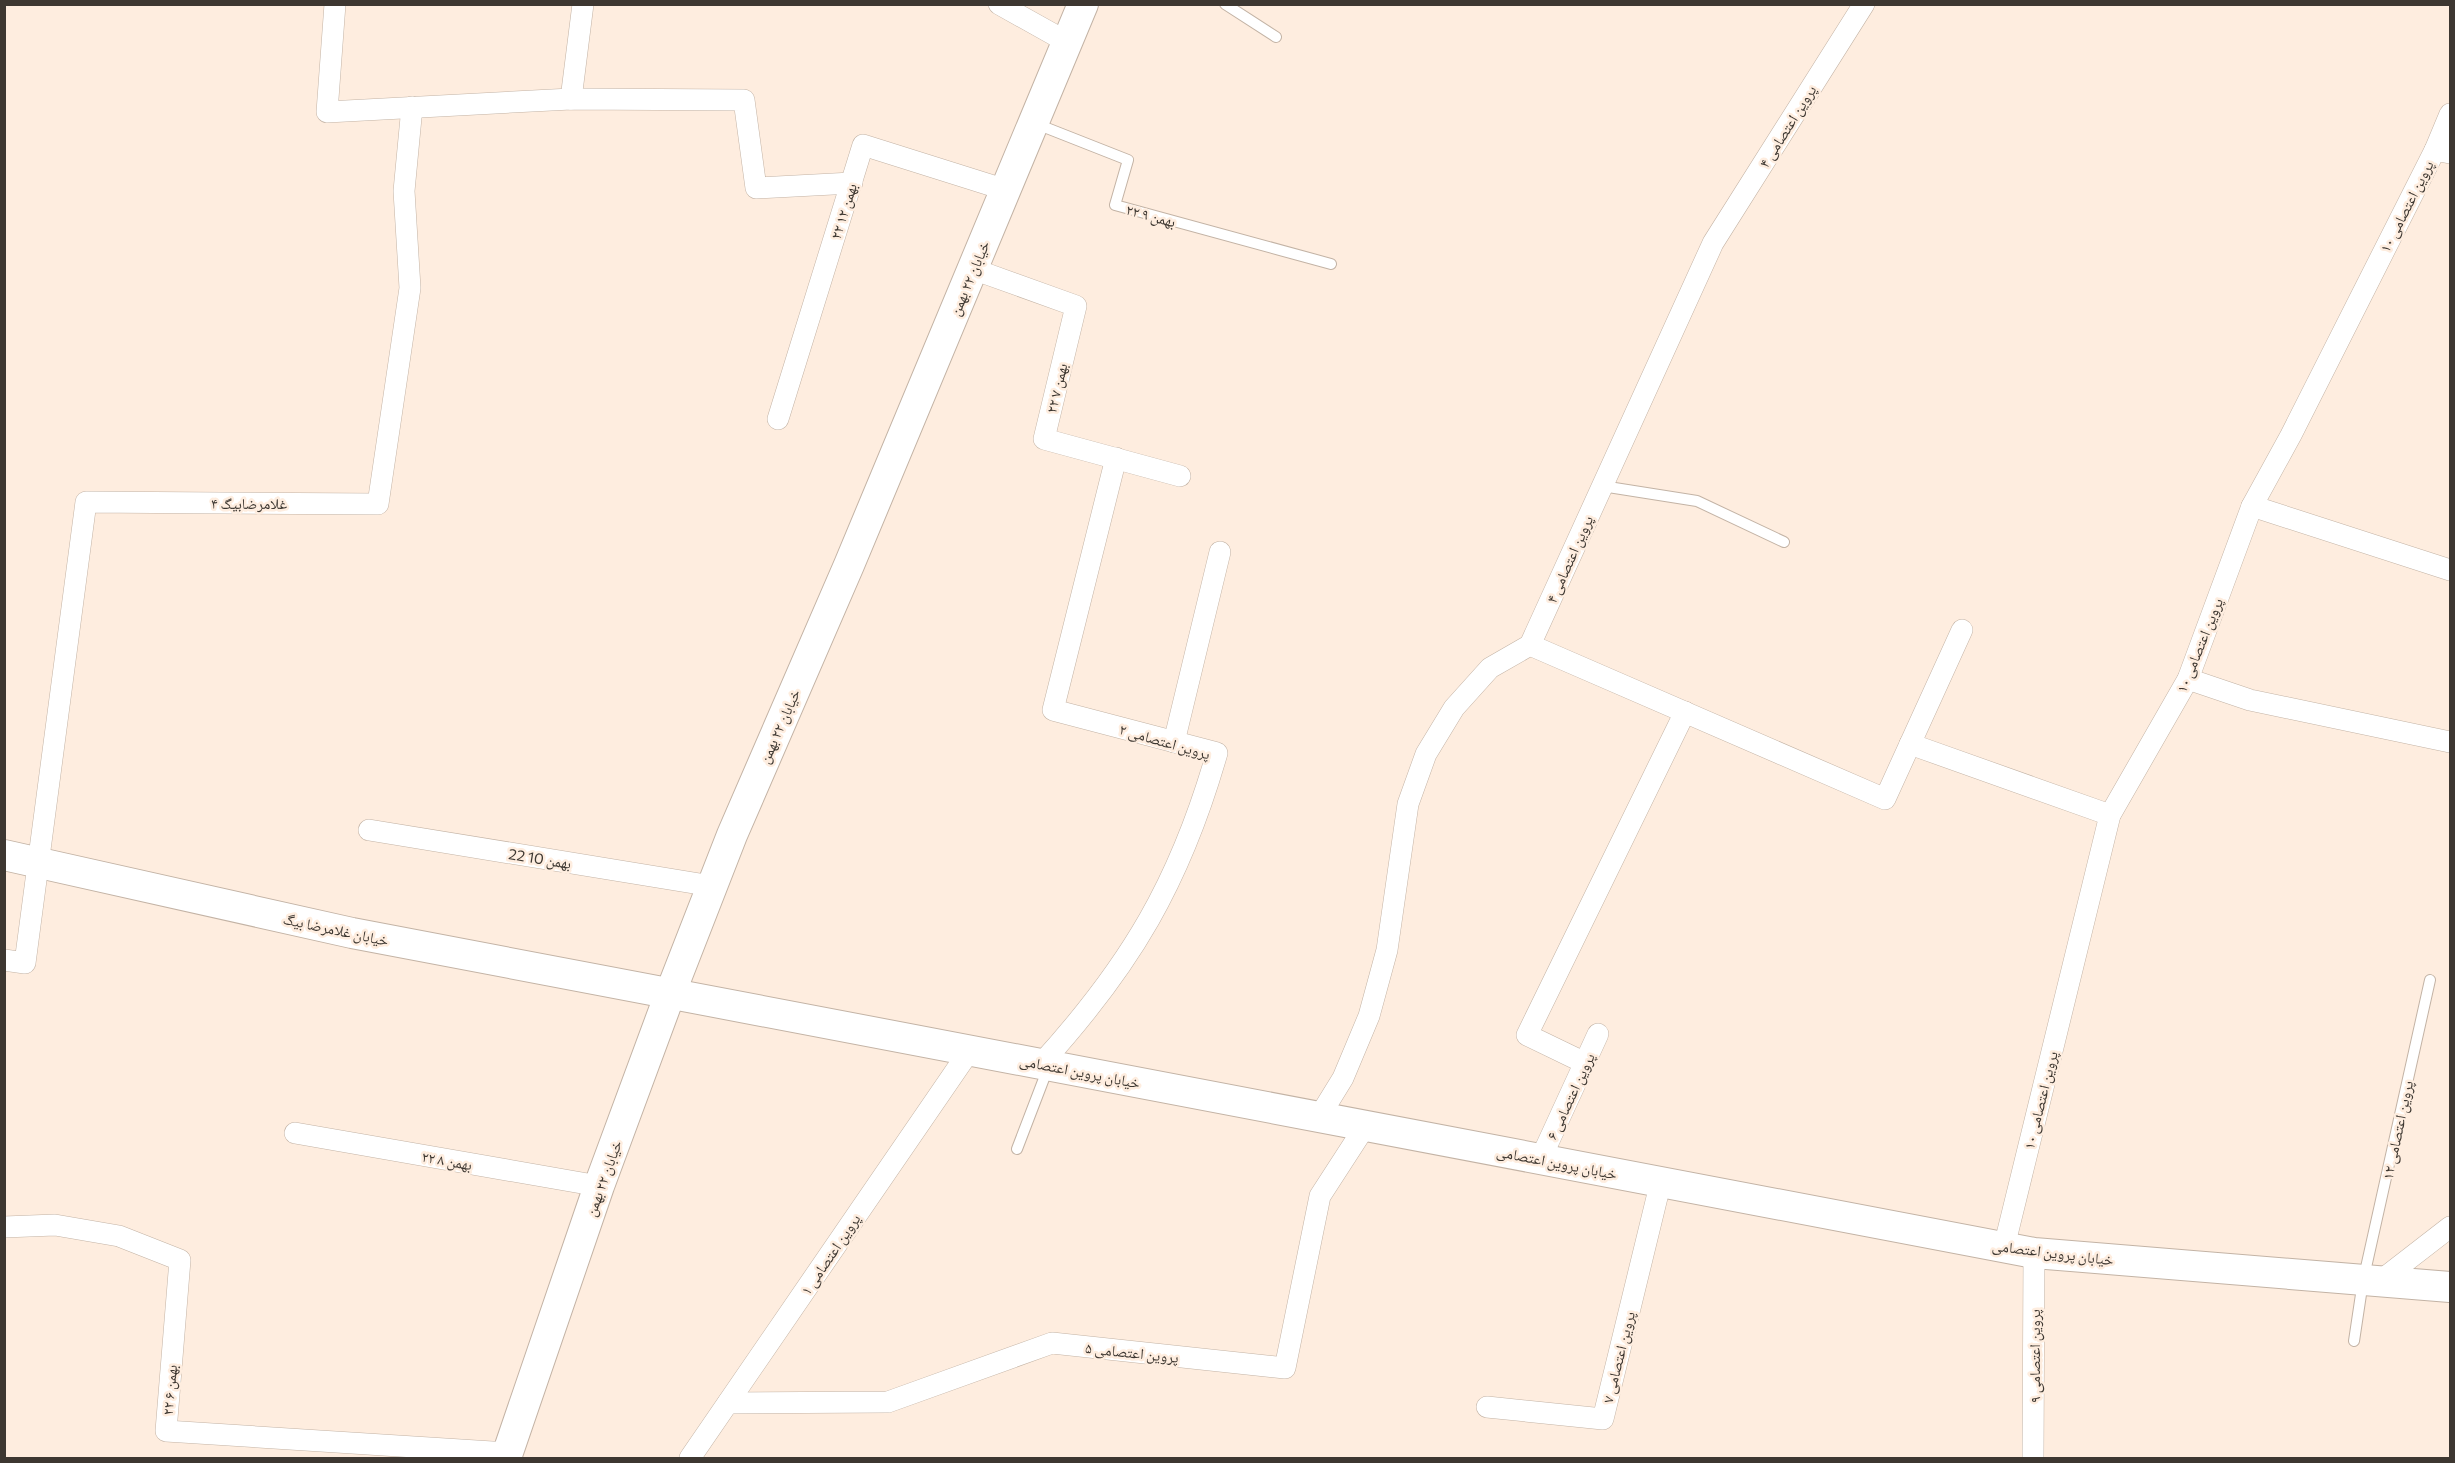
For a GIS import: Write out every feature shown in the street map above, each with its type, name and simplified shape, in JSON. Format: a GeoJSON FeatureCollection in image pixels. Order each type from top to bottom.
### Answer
{"type":"FeatureCollection","features":[{"type":"Feature","properties":{"kind":"street"},"geometry":{"type":"LineString","coordinates":[[335,4],[327,112],[570,99],[744,100],[756,188],[852,183]]}},
{"type":"Feature","properties":{"kind":"street"},"geometry":{"type":"LineString","coordinates":[[570,99],[583,4]]}},
{"type":"Feature","properties":{"kind":"street"},"geometry":{"type":"LineString","coordinates":[[999,4],[1067,42]]}},
{"type":"Feature","properties":{"kind":"street","name":"خیابان ۲۲ بهمن"},"geometry":{"type":"LineString","coordinates":[[507,1456],[599,1186],[712,886],[1083,4]]}},
{"type":"Feature","properties":{"kind":"street","name":"پروین اعتصامی ۴"},"geometry":{"type":"LineString","coordinates":[[1530,645],[1713,243],[1864,4]]}},
{"type":"Feature","properties":{"kind":"street","name":"غلامرضابیگ ۴"},"geometry":{"type":"LineString","coordinates":[[38,864],[86,502],[378,504],[410,288],[404,191],[412,107]]}},
{"type":"Feature","properties":{"kind":"street","name":"پروین اعتصامی ۱۰"},"geometry":{"type":"LineString","coordinates":[[2004,1247],[2110,815],[2188,680],[2252,506],[2443,151],[2451,114]]}},
{"type":"Feature","properties":{"kind":"street","name":"۲۲ بهمن ۱۲"},"geometry":{"type":"LineString","coordinates":[[778,419],[863,145],[1006,190]]}},
{"type":"Feature","properties":{"kind":"street","name":"۲۲ بهمن ۷"},"geometry":{"type":"LineString","coordinates":[[973,269],[1076,306],[1044,439],[1180,476]]}},
{"type":"Feature","properties":{"kind":"street","name":"پروین اعتصامی ۲"},"geometry":{"type":"LineString","coordinates":[[1045,1064],[1120,968],[1153,915],[1181,859],[1203,801],[1217,753],[1053,710],[1116,458]]}},
{"type":"Feature","properties":{"kind":"street"},"geometry":{"type":"LineString","coordinates":[[2252,506],[2451,570]]}},
{"type":"Feature","properties":{"kind":"street"},"geometry":{"type":"LineString","coordinates":[[1174,742],[1220,552]]}},
{"type":"Feature","properties":{"kind":"street"},"geometry":{"type":"LineString","coordinates":[[1319,1116],[1343,1078],[1370,1016],[1387,950],[1408,804],[1426,754],[1454,708],[1490,668],[1530,645],[1885,799],[1962,630]]}},
{"type":"Feature","properties":{"kind":"street"},"geometry":{"type":"LineString","coordinates":[[2188,680],[2250,700],[2451,742]]}},
{"type":"Feature","properties":{"kind":"street"},"geometry":{"type":"LineString","coordinates":[[1585,1063],[1527,1035],[1684,712]]}},
{"type":"Feature","properties":{"kind":"street"},"geometry":{"type":"LineString","coordinates":[[1910,744],[2110,815]]}},
{"type":"Feature","properties":{"kind":"street","name":"22 بهمن 10"},"geometry":{"type":"LineString","coordinates":[[369,830],[712,886]]}},
{"type":"Feature","properties":{"kind":"street","name":"خیابان غلامرضا بیگ"},"geometry":{"type":"LineString","coordinates":[[4,855],[352,933],[670,994]]}},
{"type":"Feature","properties":{"kind":"street"},"geometry":{"type":"LineString","coordinates":[[4,960],[25,963],[38,864]]}},
{"type":"Feature","properties":{"kind":"street","name":"خیابان پروین اعتصامی"},"geometry":{"type":"LineString","coordinates":[[670,994],[2034,1252],[2451,1287]]}},
{"type":"Feature","properties":{"kind":"street","name":"پروین اعتصامی ۶"},"geometry":{"type":"LineString","coordinates":[[1541,1158],[1598,1034]]}},
{"type":"Feature","properties":{"kind":"street","name":"پروین اعتصامی ۱"},"geometry":{"type":"LineString","coordinates":[[690,1458],[970,1050]]}},
{"type":"Feature","properties":{"kind":"street","name":"پروین اعتصامی ۵"},"geometry":{"type":"LineString","coordinates":[[728,1403],[888,1401],[1052,1343],[1285,1368],[1320,1196],[1366,1125]]}},
{"type":"Feature","properties":{"kind":"street","name":"۲۲ بهمن ۸"},"geometry":{"type":"LineString","coordinates":[[295,1133],[599,1186]]}},
{"type":"Feature","properties":{"kind":"street","name":"پروین اعتصامی ۷"},"geometry":{"type":"LineString","coordinates":[[1487,1407],[1603,1419],[1660,1181]]}},
{"type":"Feature","properties":{"kind":"street","name":"۲۲ بهمن ۶"},"geometry":{"type":"LineString","coordinates":[[4,1227],[55,1225],[119,1236],[180,1260],[166,1431],[507,1456]]}},
{"type":"Feature","properties":{"kind":"street"},"geometry":{"type":"LineString","coordinates":[[2371,1282],[2451,1227]]}},
{"type":"Feature","properties":{"kind":"street","name":"پروین اعتصامی ۹"},"geometry":{"type":"LineString","coordinates":[[2033,1458],[2034,1252]]}},
{"type":"Feature","properties":{"kind":"lane"},"geometry":{"type":"LineString","coordinates":[[1224,4],[1276,37]]}},
{"type":"Feature","properties":{"kind":"lane","name":"۲۲ بهمن ۹"},"geometry":{"type":"LineString","coordinates":[[1034,123],[1128,160],[1115,205],[1331,264]]}},
{"type":"Feature","properties":{"kind":"lane"},"geometry":{"type":"LineString","coordinates":[[1602,486],[1697,501],[1784,542]]}},
{"type":"Feature","properties":{"kind":"lane","name":"پروین اعتصامی ۱۲"},"geometry":{"type":"LineString","coordinates":[[2354,1341],[2371,1282],[2430,980]]}},
{"type":"Feature","properties":{"kind":"lane"},"geometry":{"type":"LineString","coordinates":[[1017,1149],[1045,1064]]}}]}
